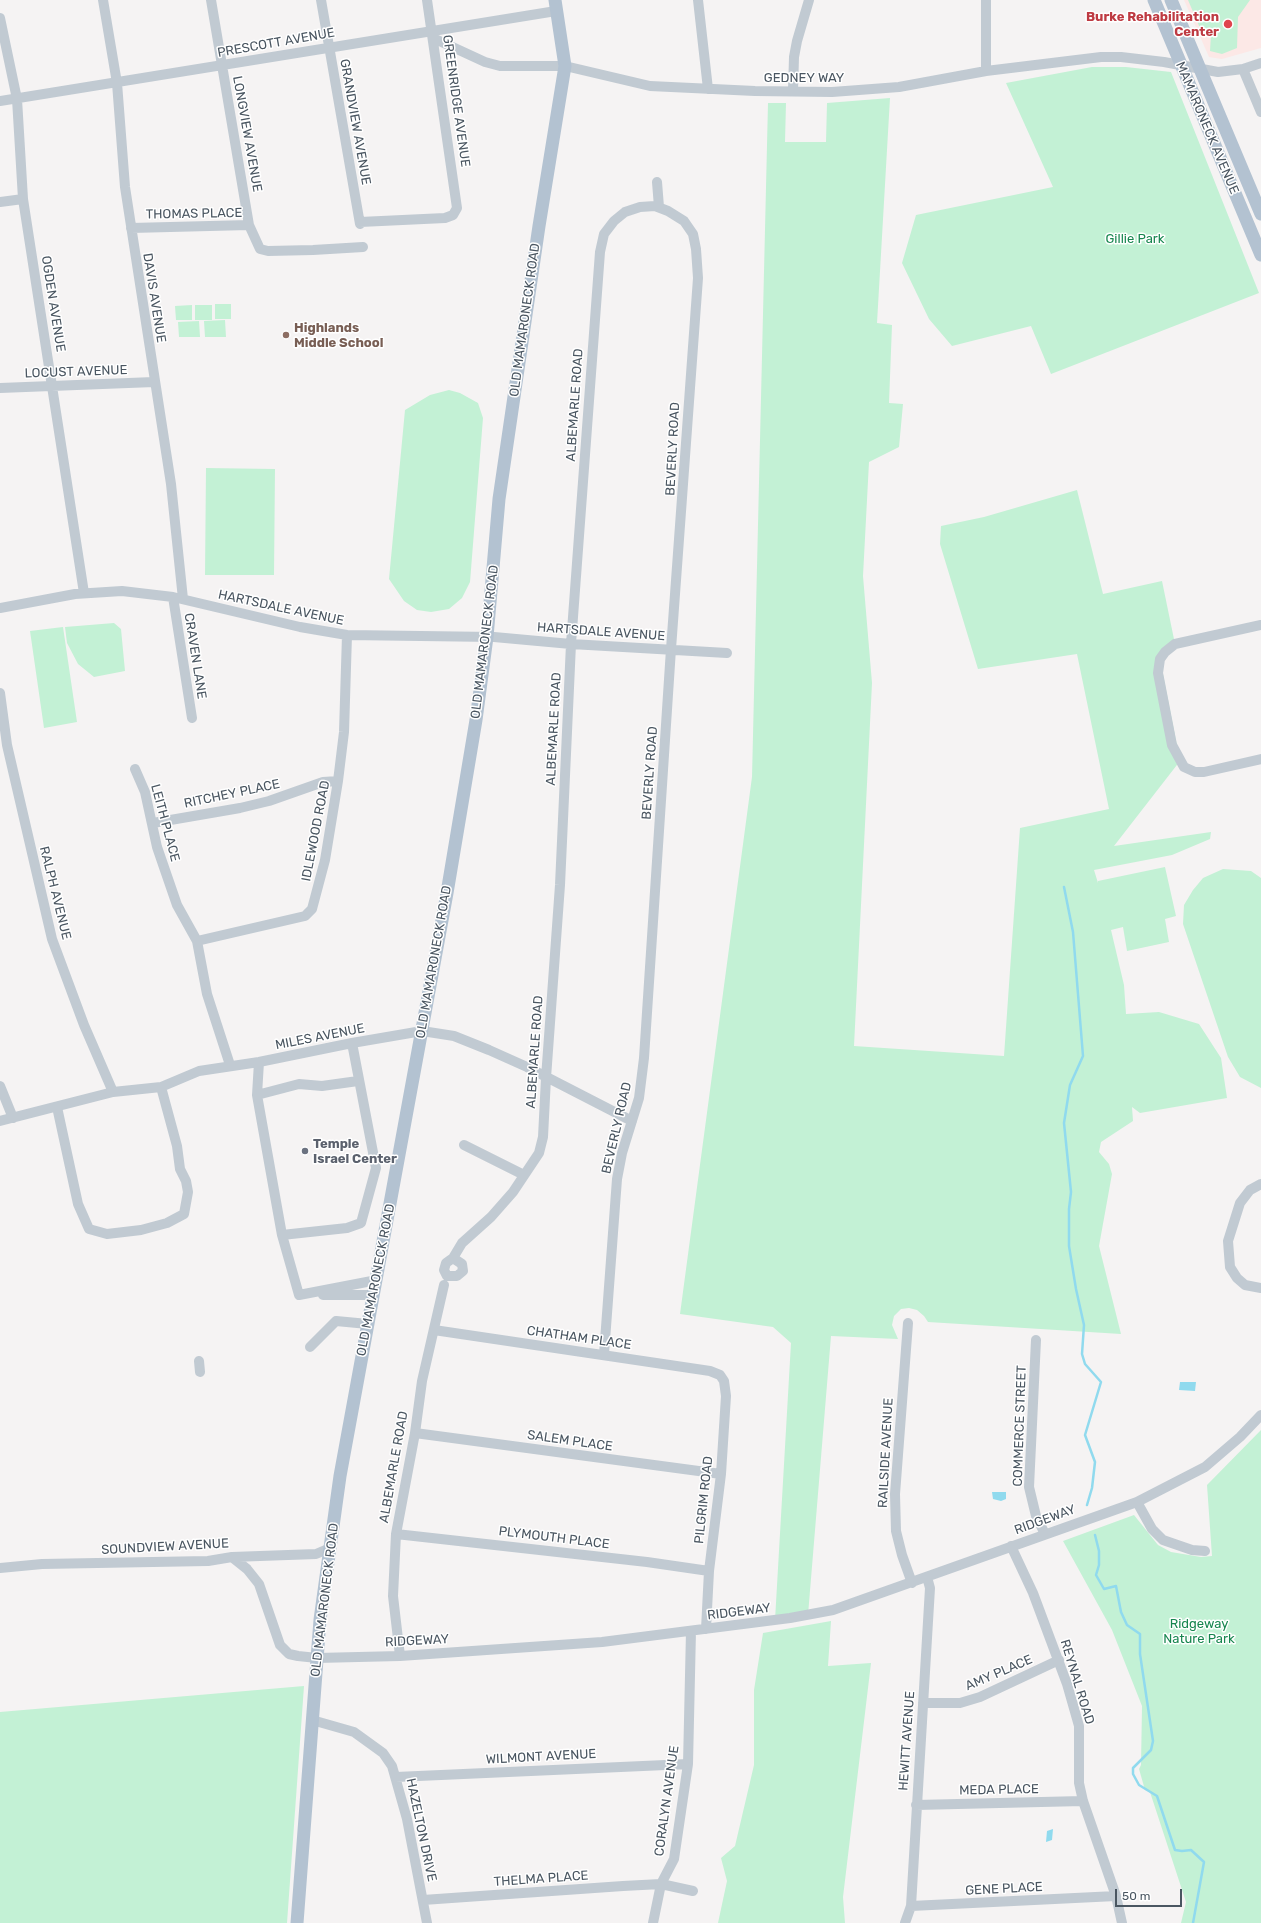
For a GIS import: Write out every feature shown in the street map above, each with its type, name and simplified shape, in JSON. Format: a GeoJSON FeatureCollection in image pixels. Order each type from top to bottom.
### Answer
{"type":"FeatureCollection","features":[{"type":"Feature","properties":{"kind":"main road","name":"MAMARONECK AVENUE"},"geometry":{"type":"LineString","coordinates":[[1154,0],[1261,255]]}},
{"type":"Feature","properties":{"kind":"main road","name":"MAMARONECK AVENUE"},"geometry":{"type":"LineString","coordinates":[[1171,0],[1261,214]]}},
{"type":"Feature","properties":{"kind":"main road","name":"OLD MAMARONECK ROAD"},"geometry":{"type":"LineString","coordinates":[[297,1923],[320,1620],[330,1548],[343,1462],[422,1031],[474,728],[487,637],[499,499],[539,226],[565,66],[555,6]]}},
{"type":"Feature","properties":{"kind":"street","name":"DAVIS AVENUE"},"geometry":{"type":"LineString","coordinates":[[103,0],[117,83],[125,187],[171,484],[178,598]]}},
{"type":"Feature","properties":{"kind":"street","name":"LONGVIEW AVENUE"},"geometry":{"type":"LineString","coordinates":[[211,0],[249,225]]}},
{"type":"Feature","properties":{"kind":"street","name":"GRANDVIEW AVENUE"},"geometry":{"type":"LineString","coordinates":[[321,0],[360,223]]}},
{"type":"Feature","properties":{"kind":"street","name":"GREENRIDGE AVENUE"},"geometry":{"type":"LineString","coordinates":[[360,223],[445,218],[453,215],[457,206],[427,0]]}},
{"type":"Feature","properties":{"kind":"street"},"geometry":{"type":"LineString","coordinates":[[698,0],[708,89]]}},
{"type":"Feature","properties":{"kind":"street"},"geometry":{"type":"LineString","coordinates":[[793,91],[794,57],[809,0]]}},
{"type":"Feature","properties":{"kind":"street"},"geometry":{"type":"LineString","coordinates":[[986,0],[986,71]]}},
{"type":"Feature","properties":{"kind":"street","name":"PRESCOTT AVENUE"},"geometry":{"type":"LineString","coordinates":[[0,101],[222,66],[329,47],[433,35],[555,6]]}},
{"type":"Feature","properties":{"kind":"street","name":"OGDEN AVENUE"},"geometry":{"type":"LineString","coordinates":[[0,18],[16,99],[24,199],[84,593]]}},
{"type":"Feature","properties":{"kind":"street","name":"GEDNEY WAY"},"geometry":{"type":"LineString","coordinates":[[433,35],[485,62],[500,66],[565,66],[650,86],[708,89],[832,92],[899,87],[986,71],[1101,57],[1122,57],[1218,72],[1243,69],[1261,63]]}},
{"type":"Feature","properties":{"kind":"street"},"geometry":{"type":"LineString","coordinates":[[1243,69],[1261,112]]}},
{"type":"Feature","properties":{"kind":"street"},"geometry":{"type":"LineString","coordinates":[[657,182],[656,195],[659,208]]}},
{"type":"Feature","properties":{"kind":"street"},"geometry":{"type":"LineString","coordinates":[[0,202],[24,199]]}},
{"type":"Feature","properties":{"kind":"street","name":"ALBEMARLE ROAD"},"geometry":{"type":"LineString","coordinates":[[453,1258],[462,1243],[491,1217],[513,1192],[540,1153],[543,1137],[560,885],[571,644],[600,252],[604,234],[614,220],[625,212],[640,207],[659,208]]}},
{"type":"Feature","properties":{"kind":"street","name":"BEVERLY ROAD"},"geometry":{"type":"LineString","coordinates":[[604,1354],[617,1179],[622,1153],[639,1098],[644,1058],[671,649],[698,278],[696,249],[693,234],[684,220],[659,208]]}},
{"type":"Feature","properties":{"kind":"street","name":"THOMAS PLACE"},"geometry":{"type":"LineString","coordinates":[[131,228],[249,225],[260,249],[268,251],[313,250],[363,246]]}},
{"type":"Feature","properties":{"kind":"street","name":"LOCUST AVENUE"},"geometry":{"type":"LineString","coordinates":[[0,388],[154,382]]}},
{"type":"Feature","properties":{"kind":"street","name":"HARTSDALE AVENUE"},"geometry":{"type":"LineString","coordinates":[[0,608],[84,593],[122,591],[178,598],[300,627],[347,635],[487,637],[571,644],[727,653]]}},
{"type":"Feature","properties":{"kind":"street","name":"CRAVEN LANE"},"geometry":{"type":"LineString","coordinates":[[178,598],[192,718]]}},
{"type":"Feature","properties":{"kind":"street"},"geometry":{"type":"LineString","coordinates":[[1261,625],[1176,644],[1165,652],[1160,659],[1158,673],[1172,745],[1184,767],[1195,772],[1204,772],[1261,760]]}},
{"type":"Feature","properties":{"kind":"street","name":"IDLEWOOD ROAD"},"geometry":{"type":"LineString","coordinates":[[197,941],[305,916],[312,909],[325,860],[338,781],[344,732],[347,635]]}},
{"type":"Feature","properties":{"kind":"street","name":"RALPH AVENUE"},"geometry":{"type":"LineString","coordinates":[[0,692],[7,745],[52,939],[84,1025],[113,1092]]}},
{"type":"Feature","properties":{"kind":"street","name":"LEITH PLACE"},"geometry":{"type":"LineString","coordinates":[[135,769],[145,792],[153,823],[156,847],[177,905],[197,941],[207,994],[230,1065]]}},
{"type":"Feature","properties":{"kind":"street","name":"RITCHEY PLACE"},"geometry":{"type":"LineString","coordinates":[[153,823],[240,808],[269,801],[324,782],[338,781]]}},
{"type":"Feature","properties":{"kind":"street","name":"MILES AVENUE"},"geometry":{"type":"LineString","coordinates":[[0,1121],[57,1108],[113,1092],[161,1087],[199,1071],[230,1065],[259,1062],[352,1043],[422,1031],[454,1036],[526,1067],[632,1121]]}},
{"type":"Feature","properties":{"kind":"street"},"geometry":{"type":"LineString","coordinates":[[282,1235],[347,1228],[361,1223],[376,1168],[358,1081],[352,1043]]}},
{"type":"Feature","properties":{"kind":"street"},"geometry":{"type":"LineString","coordinates":[[259,1062],[257,1096],[282,1235],[299,1295]]}},
{"type":"Feature","properties":{"kind":"street"},"geometry":{"type":"LineString","coordinates":[[257,1096],[299,1084],[322,1086],[358,1081]]}},
{"type":"Feature","properties":{"kind":"street"},"geometry":{"type":"LineString","coordinates":[[0,1086],[13,1118]]}},
{"type":"Feature","properties":{"kind":"street"},"geometry":{"type":"LineString","coordinates":[[57,1108],[78,1204],[89,1229],[107,1234],[141,1230],[167,1223],[184,1214],[188,1192],[186,1181],[180,1169],[177,1146],[161,1087]]}},
{"type":"Feature","properties":{"kind":"street"},"geometry":{"type":"LineString","coordinates":[[464,1145],[524,1175]]}},
{"type":"Feature","properties":{"kind":"street"},"geometry":{"type":"LineString","coordinates":[[1261,1184],[1250,1190],[1240,1203],[1228,1241],[1230,1267],[1237,1278],[1244,1285],[1261,1288]]}},
{"type":"Feature","properties":{"kind":"street"},"geometry":{"type":"LineString","coordinates":[[299,1295],[377,1280]]}},
{"type":"Feature","properties":{"kind":"street","name":"ALBEMARLE ROAD"},"geometry":{"type":"LineString","coordinates":[[400,1656],[393,1596],[396,1534],[415,1433],[422,1381],[444,1285]]}},
{"type":"Feature","properties":{"kind":"street"},"geometry":{"type":"LineString","coordinates":[[299,1295],[374,1295]]}},
{"type":"Feature","properties":{"kind":"street"},"geometry":{"type":"LineString","coordinates":[[310,1347],[336,1321],[368,1324]]}},
{"type":"Feature","properties":{"kind":"street","name":"RAILSIDE AVENUE"},"geometry":{"type":"LineString","coordinates":[[908,1323],[895,1494],[896,1531],[902,1555],[912,1583]]}},
{"type":"Feature","properties":{"kind":"street","name":"CHATHAM PLACE"},"geometry":{"type":"LineString","coordinates":[[434,1330],[604,1354],[710,1371],[720,1375]]}},
{"type":"Feature","properties":{"kind":"street","name":"COMMERCE STREET"},"geometry":{"type":"LineString","coordinates":[[1036,1340],[1029,1487],[1036,1516],[1044,1534]]}},
{"type":"Feature","properties":{"kind":"street"},"geometry":{"type":"LineString","coordinates":[[199,1360],[200,1372]]}},
{"type":"Feature","properties":{"kind":"street","name":"PILGRIM ROAD"},"geometry":{"type":"LineString","coordinates":[[706,1629],[709,1571],[721,1474],[726,1396],[724,1381],[720,1375]]}},
{"type":"Feature","properties":{"kind":"street","name":"RIDGEWAY"},"geometry":{"type":"LineString","coordinates":[[232,1557],[247,1569],[259,1584],[277,1639],[284,1650],[298,1656],[317,1658],[400,1656],[602,1642],[790,1618],[833,1610],[1137,1502],[1205,1467],[1240,1438],[1261,1415]]}},
{"type":"Feature","properties":{"kind":"street","name":"SALEM PLACE"},"geometry":{"type":"LineString","coordinates":[[415,1433],[721,1474]]}},
{"type":"Feature","properties":{"kind":"street"},"geometry":{"type":"LineString","coordinates":[[1137,1502],[1152,1529],[1163,1540],[1192,1550],[1205,1551]]}},
{"type":"Feature","properties":{"kind":"street","name":"PLYMOUTH PLACE"},"geometry":{"type":"LineString","coordinates":[[396,1534],[492,1544],[709,1571]]}},
{"type":"Feature","properties":{"kind":"street","name":"REYNAL ROAD"},"geometry":{"type":"LineString","coordinates":[[1011,1546],[1033,1593],[1059,1660],[1079,1726],[1079,1783],[1083,1801],[1116,1896],[1122,1923]]}},
{"type":"Feature","properties":{"kind":"street","name":"SOUNDVIEW AVENUE"},"geometry":{"type":"LineString","coordinates":[[0,1568],[42,1564],[208,1561],[232,1557],[316,1554],[330,1548]]}},
{"type":"Feature","properties":{"kind":"street","name":"HEWITT AVENUE"},"geometry":{"type":"LineString","coordinates":[[911,1906],[930,1588],[927,1577]]}},
{"type":"Feature","properties":{"kind":"street","name":"CORALYN AVENUE"},"geometry":{"type":"LineString","coordinates":[[653,1923],[661,1884],[674,1859],[688,1764],[691,1631]]}},
{"type":"Feature","properties":{"kind":"street","name":"AMY PLACE"},"geometry":{"type":"LineString","coordinates":[[923,1703],[960,1703],[973,1699],[1004,1687],[1059,1660]]}},
{"type":"Feature","properties":{"kind":"street","name":"HAZELTON DRIVE"},"geometry":{"type":"LineString","coordinates":[[312,1720],[339,1726],[354,1732],[367,1739],[383,1753],[396,1777],[407,1819],[427,1923]]}},
{"type":"Feature","properties":{"kind":"street","name":"WILMONT AVENUE"},"geometry":{"type":"LineString","coordinates":[[396,1777],[688,1764]]}},
{"type":"Feature","properties":{"kind":"street","name":"MEDA PLACE"},"geometry":{"type":"LineString","coordinates":[[916,1805],[1083,1801]]}},
{"type":"Feature","properties":{"kind":"street","name":"THELMA PLACE"},"geometry":{"type":"LineString","coordinates":[[423,1900],[661,1884],[693,1891]]}},
{"type":"Feature","properties":{"kind":"street","name":"GENE PLACE"},"geometry":{"type":"LineString","coordinates":[[911,1906],[1116,1896]]}},
{"type":"Feature","properties":{"kind":"street"},"geometry":{"type":"LineString","coordinates":[[905,1923],[911,1906]]}},
{"type":"Feature","properties":{"kind":"shaded area","name":"Burke Rehabilitation Center"},"geometry":{"type":"Polygon","coordinates":[[[1184,0],[1261,0],[1261,48],[1222,59],[1209,57],[1184,0]]]}},
{"type":"Feature","properties":{"kind":"green space"},"geometry":{"type":"Polygon","coordinates":[[[1188,0],[1250,0],[1238,17],[1237,48],[1222,54],[1210,51],[1211,34],[1200,28],[1188,0]]]}},
{"type":"Feature","properties":{"kind":"green space","name":"Gillie Park"},"geometry":{"type":"Polygon","coordinates":[[[1092,67],[1126,67],[1171,72],[1259,293],[1051,374],[1031,326],[952,346],[929,319],[902,263],[916,215],[1053,187],[1006,83],[1092,67]]]}},
{"type":"Feature","properties":{"kind":"green space"},"geometry":{"type":"Polygon","coordinates":[[[890,98],[877,323],[892,325],[889,403],[903,404],[899,447],[869,462],[863,576],[872,683],[854,1046],[1004,1056],[1020,828],[1109,809],[1077,654],[978,669],[940,544],[941,526],[984,517],[1077,490],[1103,594],[1162,581],[1175,644],[1160,659],[1180,761],[1114,846],[1211,832],[1210,839],[1172,855],[1094,870],[1098,883],[1098,881],[1165,867],[1176,916],[1165,919],[1169,942],[1127,951],[1123,927],[1111,930],[1124,985],[1126,1014],[1159,1012],[1199,1024],[1221,1058],[1227,1098],[1140,1113],[1132,1107],[1133,1121],[1101,1142],[1099,1152],[1109,1164],[1112,1174],[1099,1246],[1121,1334],[928,1322],[917,1310],[909,1308],[901,1309],[894,1316],[892,1325],[898,1339],[831,1336],[808,1615],[775,1620],[791,1343],[773,1327],[680,1314],[752,777],[768,103],[786,103],[785,142],[826,142],[827,103],[890,98]]]}},
{"type":"Feature","properties":{"kind":"green space"},"geometry":{"type":"Polygon","coordinates":[[[215,304],[231,304],[231,319],[215,319],[215,304]]]}},
{"type":"Feature","properties":{"kind":"green space"},"geometry":{"type":"Polygon","coordinates":[[[192,305],[192,320],[176,320],[175,306],[192,305]]]}},
{"type":"Feature","properties":{"kind":"green space"},"geometry":{"type":"Polygon","coordinates":[[[195,305],[212,305],[212,320],[195,320],[195,305]]]}},
{"type":"Feature","properties":{"kind":"green space"},"geometry":{"type":"Polygon","coordinates":[[[225,320],[226,337],[205,337],[204,321],[225,320]]]}},
{"type":"Feature","properties":{"kind":"green space"},"geometry":{"type":"Polygon","coordinates":[[[199,321],[200,337],[179,337],[178,322],[199,321]]]}},
{"type":"Feature","properties":{"kind":"green space"},"geometry":{"type":"Polygon","coordinates":[[[449,390],[460,393],[478,403],[483,418],[470,582],[462,598],[449,609],[431,612],[417,610],[404,601],[389,579],[405,410],[430,395],[449,390]]]}},
{"type":"Feature","properties":{"kind":"green space"},"geometry":{"type":"Polygon","coordinates":[[[206,468],[275,469],[274,575],[205,575],[206,468]]]}},
{"type":"Feature","properties":{"kind":"green space"},"geometry":{"type":"Polygon","coordinates":[[[114,623],[121,629],[125,671],[94,677],[78,664],[67,643],[65,627],[114,623]]]}},
{"type":"Feature","properties":{"kind":"green space"},"geometry":{"type":"Polygon","coordinates":[[[63,627],[77,722],[44,728],[30,631],[63,627]]]}},
{"type":"Feature","properties":{"kind":"green space"},"geometry":{"type":"Polygon","coordinates":[[[1223,869],[1251,871],[1261,878],[1261,1088],[1240,1077],[1228,1057],[1183,924],[1184,905],[1193,890],[1203,878],[1223,869]]]}},
{"type":"Feature","properties":{"kind":"green space","name":"Ridgeway Nature Park"},"geometry":{"type":"Polygon","coordinates":[[[1261,1430],[1261,1923],[1181,1923],[1186,1902],[1150,1792],[1145,1790],[1139,1769],[1141,1765],[1142,1706],[1112,1630],[1063,1541],[1134,1515],[1158,1545],[1171,1552],[1201,1557],[1212,1556],[1207,1485],[1261,1430]]]}},
{"type":"Feature","properties":{"kind":"green space"},"geometry":{"type":"Polygon","coordinates":[[[831,1621],[828,1666],[871,1663],[843,1897],[845,1923],[718,1923],[727,1881],[721,1858],[735,1846],[754,1765],[754,1690],[763,1633],[831,1621]]]}},
{"type":"Feature","properties":{"kind":"green space"},"geometry":{"type":"Polygon","coordinates":[[[304,1686],[287,1923],[0,1923],[0,1712],[304,1686]]]}},
{"type":"Feature","properties":{"kind":"water"},"geometry":{"type":"Polygon","coordinates":[[[1180,1382],[1196,1382],[1195,1391],[1179,1390],[1180,1382]]]}},
{"type":"Feature","properties":{"kind":"water"},"geometry":{"type":"Polygon","coordinates":[[[992,1492],[1006,1492],[1006,1499],[1001,1501],[993,1499],[992,1492]]]}},
{"type":"Feature","properties":{"kind":"water"},"geometry":{"type":"Polygon","coordinates":[[[1053,1829],[1052,1840],[1046,1842],[1047,1831],[1053,1829]]]}},
{"type":"Feature","properties":{"kind":"waterway"},"geometry":{"type":"LineString","coordinates":[[1064,887],[1073,932],[1083,1056],[1070,1085],[1064,1123],[1071,1192],[1069,1209],[1069,1246],[1084,1325],[1082,1354],[1085,1364],[1101,1382],[1085,1435],[1095,1462],[1092,1488],[1087,1505]]}},
{"type":"Feature","properties":{"kind":"waterway"},"geometry":{"type":"LineString","coordinates":[[1095,1535],[1099,1551],[1099,1565],[1096,1575],[1104,1589],[1116,1586],[1121,1612],[1127,1625],[1140,1634],[1140,1654],[1153,1741],[1151,1750],[1133,1768],[1133,1774],[1139,1785],[1157,1796],[1175,1850],[1191,1850],[1204,1862],[1193,1923]]}},
{"type":"Feature","properties":{"kind":"place","name":"Burke Rehabilitation Center"},"geometry":{"type":"Point","coordinates":[1228,24]}},
{"type":"Feature","properties":{"kind":"place","name":"Highlands Middle School"},"geometry":{"type":"Point","coordinates":[286,335]}},
{"type":"Feature","properties":{"kind":"place","name":"Temple Israel Center"},"geometry":{"type":"Point","coordinates":[305,1151]}}]}
